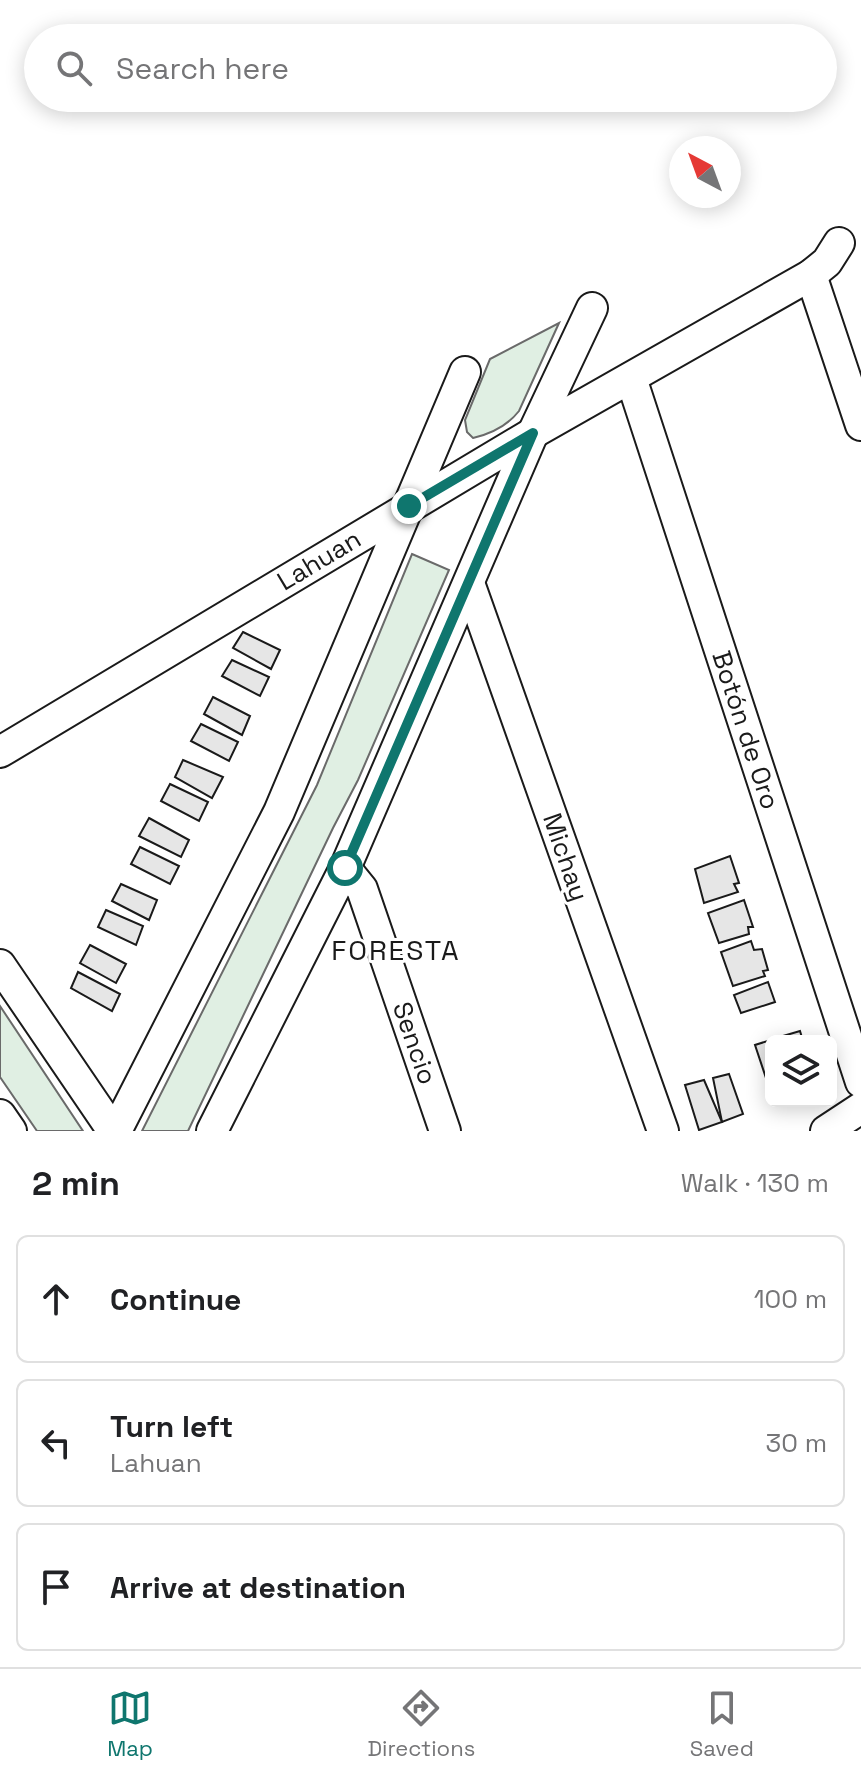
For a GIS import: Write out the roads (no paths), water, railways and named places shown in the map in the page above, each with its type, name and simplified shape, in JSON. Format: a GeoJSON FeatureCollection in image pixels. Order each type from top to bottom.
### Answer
{"type":"FeatureCollection","features":[{"type":"Feature","properties":{"kind":"street","name":"Lahuan"},"geometry":{"type":"LineString","coordinates":[[0,752],[533,433],[811,275],[827,262],[839,243]]}},
{"type":"Feature","properties":{"kind":"street"},"geometry":{"type":"LineString","coordinates":[[811,275],[861,425]]}},
{"type":"Feature","properties":{"kind":"street"},"geometry":{"type":"LineString","coordinates":[[220,1125],[345,868],[533,433],[592,308]]}},
{"type":"Feature","properties":{"kind":"street"},"geometry":{"type":"LineString","coordinates":[[0,965],[114,1131],[279,812],[465,372]]}},
{"type":"Feature","properties":{"kind":"street","name":"Botón de Oro"},"geometry":{"type":"LineString","coordinates":[[631,378],[861,1082]]}},
{"type":"Feature","properties":{"kind":"street","name":"Michay"},"geometry":{"type":"LineString","coordinates":[[469,583],[663,1131]]}},
{"type":"Feature","properties":{"kind":"street","name":"Sencio"},"geometry":{"type":"LineString","coordinates":[[345,868],[362,889],[445,1131]]}},
{"type":"Feature","properties":{"kind":"street"},"geometry":{"type":"LineString","coordinates":[[826,1131],[861,1108]]}},
{"type":"Feature","properties":{"kind":"street"},"geometry":{"type":"LineString","coordinates":[[0,1115],[11,1131]]}},
{"type":"Feature","properties":{"kind":"district","name":"FORESTA"},"geometry":{"type":"Point","coordinates":[396,950]}}]}
